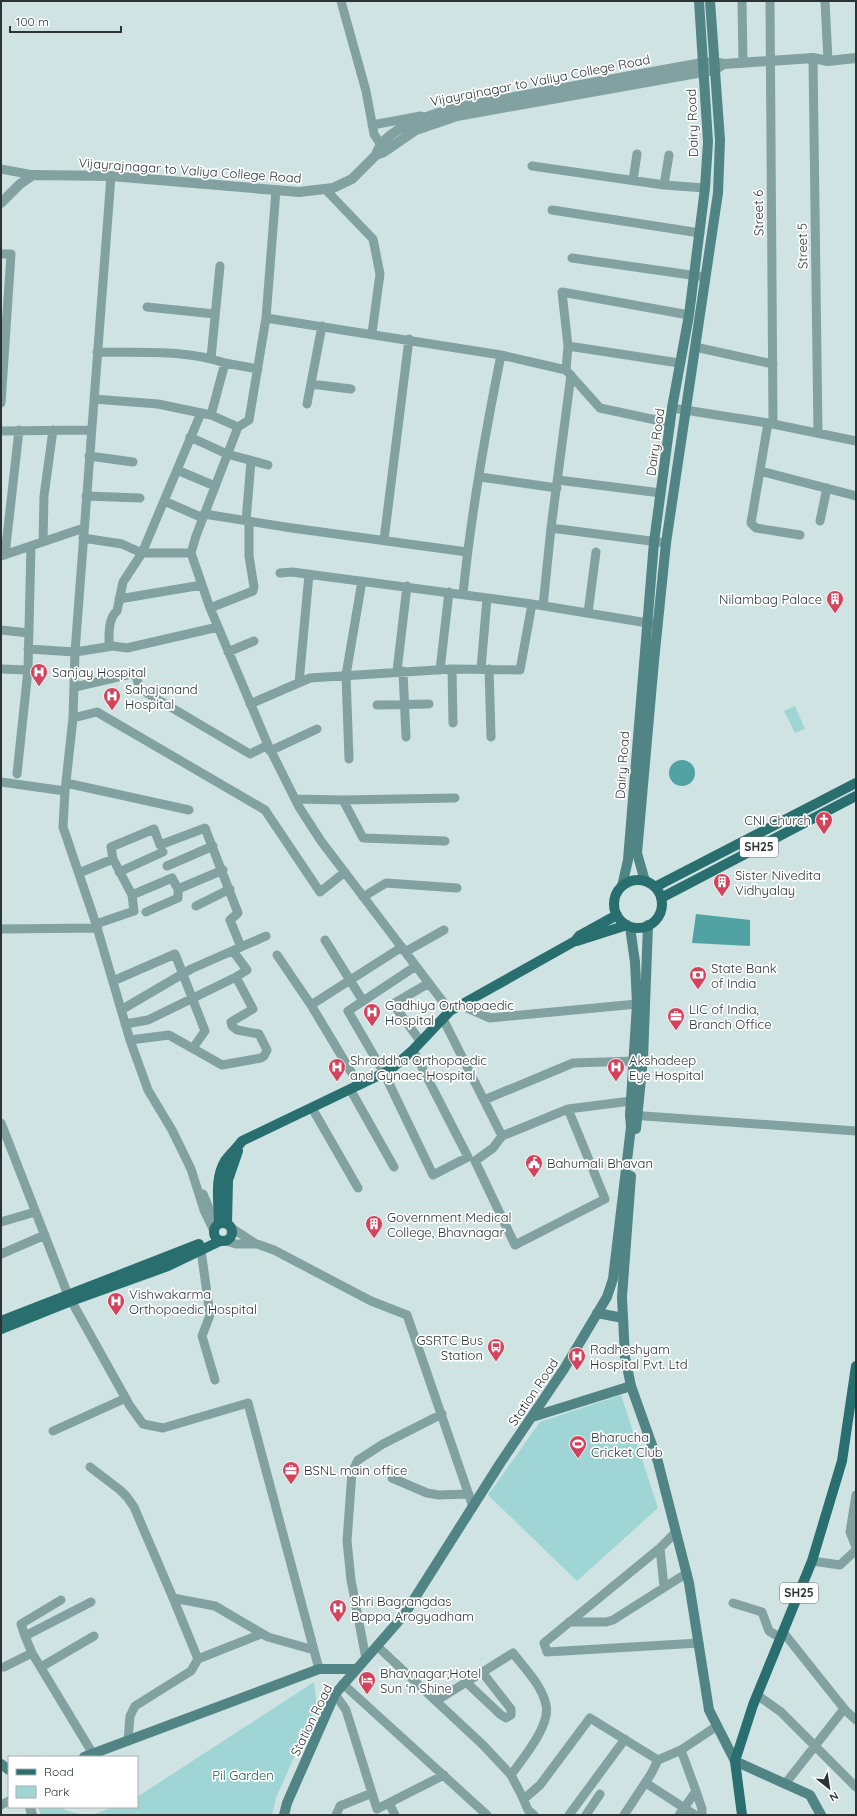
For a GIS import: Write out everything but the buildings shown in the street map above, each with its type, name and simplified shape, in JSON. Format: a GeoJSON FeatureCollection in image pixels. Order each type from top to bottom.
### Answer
{"type":"FeatureCollection","features":[{"type":"Feature","properties":{"kind":"main road","name":"Dairy Road"},"geometry":{"type":"LineString","coordinates":[[622,886],[628,860],[654,542],[672,408],[689,314],[706,188],[708,142],[702,67],[699,1]]}},
{"type":"Feature","properties":{"kind":"main road","name":"Dairy Road"},"geometry":{"type":"LineString","coordinates":[[645,881],[637,853],[666,543],[718,193],[720,140],[713,66],[710,1]]}},
{"type":"Feature","properties":{"kind":"main road"},"geometry":{"type":"LineString","coordinates":[[655,887],[856,783]]}},
{"type":"Feature","properties":{"kind":"main road","name":"SH25"},"geometry":{"type":"LineString","coordinates":[[661,898],[856,796]]}},
{"type":"Feature","properties":{"kind":"main road"},"geometry":{"type":"LineString","coordinates":[[221,1231],[218,1187],[220,1175],[224,1162],[242,1141],[384,1073],[413,1050],[450,1011],[575,941],[628,926],[641,928],[648,925],[660,914],[661,898],[655,887],[645,881],[633,881],[622,886],[614,900],[617,915],[628,926]]}},
{"type":"Feature","properties":{"kind":"main road"},"geometry":{"type":"LineString","coordinates":[[575,941],[579,936],[617,915]]}},
{"type":"Feature","properties":{"kind":"main road"},"geometry":{"type":"LineString","coordinates":[[648,925],[642,1059],[633,1115],[622,1297],[625,1357],[631,1386],[658,1462],[687,1574],[709,1710],[735,1762],[810,1795],[821,1815]]}},
{"type":"Feature","properties":{"kind":"main road","name":"Station Road"},"geometry":{"type":"LineString","coordinates":[[284,1815],[287,1803],[335,1694],[404,1615],[501,1462],[564,1369],[607,1297],[613,1279],[633,1115],[631,1101],[637,1004],[635,962],[628,926]]}},
{"type":"Feature","properties":{"kind":"main road"},"geometry":{"type":"LineString","coordinates":[[1,1320],[168,1266],[201,1250],[221,1231]]}},
{"type":"Feature","properties":{"kind":"main road"},"geometry":{"type":"LineString","coordinates":[[1,1329],[70,1298],[202,1243],[221,1231]]}},
{"type":"Feature","properties":{"kind":"main road"},"geometry":{"type":"LineString","coordinates":[[597,1313],[623,1318]]}},
{"type":"Feature","properties":{"kind":"main road","name":"SH25"},"geometry":{"type":"LineString","coordinates":[[742,1815],[735,1762],[757,1695],[812,1561],[842,1461],[856,1366]]}},
{"type":"Feature","properties":{"kind":"main road"},"geometry":{"type":"LineString","coordinates":[[532,1417],[631,1386]]}},
{"type":"Feature","properties":{"kind":"main road"},"geometry":{"type":"LineString","coordinates":[[88,1755],[319,1669],[357,1669]]}},
{"type":"Feature","properties":{"kind":"street"},"geometry":{"type":"LineString","coordinates":[[341,1],[366,91],[374,134],[381,145]]}},
{"type":"Feature","properties":{"kind":"street"},"geometry":{"type":"LineString","coordinates":[[742,1],[743,63]]}},
{"type":"Feature","properties":{"kind":"street","name":"Street 6"},"geometry":{"type":"LineString","coordinates":[[770,1],[769,61],[773,364],[770,424],[750,516],[753,526],[800,535]]}},
{"type":"Feature","properties":{"kind":"street"},"geometry":{"type":"LineString","coordinates":[[826,1],[828,61]]}},
{"type":"Feature","properties":{"kind":"street","name":"Vijayrajnagar to Valiya College Road"},"geometry":{"type":"LineString","coordinates":[[33,175],[111,176],[299,192],[333,188],[352,178],[376,155],[381,145],[397,131],[429,115],[464,106],[724,64],[813,58],[828,61],[856,58]]}},
{"type":"Feature","properties":{"kind":"street","name":"Street 5"},"geometry":{"type":"LineString","coordinates":[[813,58],[818,433]]}},
{"type":"Feature","properties":{"kind":"street","name":"Vijayrajnagar to Valiya College Road"},"geometry":{"type":"LineString","coordinates":[[376,155],[384,152],[416,130],[457,116],[702,67]]}},
{"type":"Feature","properties":{"kind":"street"},"geometry":{"type":"LineString","coordinates":[[372,124],[429,115]]}},
{"type":"Feature","properties":{"kind":"street"},"geometry":{"type":"LineString","coordinates":[[633,180],[637,154]]}},
{"type":"Feature","properties":{"kind":"street"},"geometry":{"type":"LineString","coordinates":[[664,185],[669,155]]}},
{"type":"Feature","properties":{"kind":"street"},"geometry":{"type":"LineString","coordinates":[[532,166],[664,185],[706,188]]}},
{"type":"Feature","properties":{"kind":"street"},"geometry":{"type":"LineString","coordinates":[[1,169],[33,175]]}},
{"type":"Feature","properties":{"kind":"street"},"geometry":{"type":"LineString","coordinates":[[1,203],[20,184],[33,175]]}},
{"type":"Feature","properties":{"kind":"street"},"geometry":{"type":"LineString","coordinates":[[111,176],[75,652],[73,718],[65,787],[63,827],[97,926],[125,1024],[148,1090],[172,1130],[192,1169],[204,1210],[221,1231],[236,1244],[257,1244]]}},
{"type":"Feature","properties":{"kind":"street"},"geometry":{"type":"LineString","coordinates":[[325,189],[373,239],[380,274],[372,333]]}},
{"type":"Feature","properties":{"kind":"street"},"geometry":{"type":"LineString","coordinates":[[276,190],[266,318],[249,420],[238,427],[203,516],[191,553],[210,608],[228,652],[269,748],[295,799],[321,841],[450,1011]]}},
{"type":"Feature","properties":{"kind":"street"},"geometry":{"type":"LineString","coordinates":[[552,210],[700,233]]}},
{"type":"Feature","properties":{"kind":"street"},"geometry":{"type":"LineString","coordinates":[[1,254],[11,254],[1,404]]}},
{"type":"Feature","properties":{"kind":"street"},"geometry":{"type":"LineString","coordinates":[[572,258],[705,277]]}},
{"type":"Feature","properties":{"kind":"street"},"geometry":{"type":"LineString","coordinates":[[211,358],[220,266]]}},
{"type":"Feature","properties":{"kind":"street"},"geometry":{"type":"LineString","coordinates":[[543,606],[569,373],[568,346],[562,292],[689,314]]}},
{"type":"Feature","properties":{"kind":"street"},"geometry":{"type":"LineString","coordinates":[[147,307],[215,314]]}},
{"type":"Feature","properties":{"kind":"street"},"geometry":{"type":"LineString","coordinates":[[266,318],[372,333],[501,355],[569,373],[600,408],[670,423]]}},
{"type":"Feature","properties":{"kind":"street"},"geometry":{"type":"LineString","coordinates":[[307,404],[322,326]]}},
{"type":"Feature","properties":{"kind":"street"},"geometry":{"type":"LineString","coordinates":[[384,540],[409,339]]}},
{"type":"Feature","properties":{"kind":"street"},"geometry":{"type":"LineString","coordinates":[[568,346],[679,363]]}},
{"type":"Feature","properties":{"kind":"street"},"geometry":{"type":"LineString","coordinates":[[695,347],[773,364]]}},
{"type":"Feature","properties":{"kind":"street"},"geometry":{"type":"LineString","coordinates":[[97,352],[178,353],[211,358],[225,363],[258,369]]}},
{"type":"Feature","properties":{"kind":"street"},"geometry":{"type":"LineString","coordinates":[[463,594],[467,552],[487,427],[501,355]]}},
{"type":"Feature","properties":{"kind":"street"},"geometry":{"type":"LineString","coordinates":[[211,415],[225,363]]}},
{"type":"Feature","properties":{"kind":"street"},"geometry":{"type":"LineString","coordinates":[[311,384],[351,389]]}},
{"type":"Feature","properties":{"kind":"street"},"geometry":{"type":"LineString","coordinates":[[94,399],[158,404],[211,415],[238,427]]}},
{"type":"Feature","properties":{"kind":"street"},"geometry":{"type":"LineString","coordinates":[[672,408],[770,424],[856,441]]}},
{"type":"Feature","properties":{"kind":"street"},"geometry":{"type":"LineString","coordinates":[[109,646],[110,628],[113,614],[117,611],[123,582],[142,553],[201,413]]}},
{"type":"Feature","properties":{"kind":"street"},"geometry":{"type":"LineString","coordinates":[[19,430],[3,556],[84,528]]}},
{"type":"Feature","properties":{"kind":"street"},"geometry":{"type":"LineString","coordinates":[[43,542],[44,496],[53,430]]}},
{"type":"Feature","properties":{"kind":"street"},"geometry":{"type":"LineString","coordinates":[[1,431],[91,430]]}},
{"type":"Feature","properties":{"kind":"street"},"geometry":{"type":"LineString","coordinates":[[190,437],[227,454],[268,466]]}},
{"type":"Feature","properties":{"kind":"street"},"geometry":{"type":"LineString","coordinates":[[89,456],[133,462]]}},
{"type":"Feature","properties":{"kind":"street"},"geometry":{"type":"LineString","coordinates":[[210,608],[253,591],[254,587],[249,556],[247,521],[251,461]]}},
{"type":"Feature","properties":{"kind":"street"},"geometry":{"type":"LineString","coordinates":[[177,470],[215,486]]}},
{"type":"Feature","properties":{"kind":"street"},"geometry":{"type":"LineString","coordinates":[[760,471],[856,496]]}},
{"type":"Feature","properties":{"kind":"street"},"geometry":{"type":"LineString","coordinates":[[480,477],[661,493]]}},
{"type":"Feature","properties":{"kind":"street"},"geometry":{"type":"LineString","coordinates":[[820,521],[827,488]]}},
{"type":"Feature","properties":{"kind":"street"},"geometry":{"type":"LineString","coordinates":[[86,496],[140,498]]}},
{"type":"Feature","properties":{"kind":"street"},"geometry":{"type":"LineString","coordinates":[[164,501],[203,516],[467,552]]}},
{"type":"Feature","properties":{"kind":"street"},"geometry":{"type":"LineString","coordinates":[[551,528],[666,543]]}},
{"type":"Feature","properties":{"kind":"street"},"geometry":{"type":"LineString","coordinates":[[83,538],[122,544],[142,553],[191,553]]}},
{"type":"Feature","properties":{"kind":"street"},"geometry":{"type":"LineString","coordinates":[[17,774],[28,670],[32,546]]}},
{"type":"Feature","properties":{"kind":"street"},"geometry":{"type":"LineString","coordinates":[[588,613],[596,552]]}},
{"type":"Feature","properties":{"kind":"street"},"geometry":{"type":"LineString","coordinates":[[280,573],[292,572],[407,586],[658,624]]}},
{"type":"Feature","properties":{"kind":"street"},"geometry":{"type":"LineString","coordinates":[[299,682],[309,574]]}},
{"type":"Feature","properties":{"kind":"street"},"geometry":{"type":"LineString","coordinates":[[349,759],[346,675],[362,581]]}},
{"type":"Feature","properties":{"kind":"street"},"geometry":{"type":"LineString","coordinates":[[120,599],[202,585]]}},
{"type":"Feature","properties":{"kind":"street"},"geometry":{"type":"LineString","coordinates":[[406,737],[400,671],[407,586]]}},
{"type":"Feature","properties":{"kind":"street"},"geometry":{"type":"LineString","coordinates":[[440,670],[449,592]]}},
{"type":"Feature","properties":{"kind":"street"},"geometry":{"type":"LineString","coordinates":[[487,598],[485,669],[491,737]]}},
{"type":"Feature","properties":{"kind":"street"},"geometry":{"type":"LineString","coordinates":[[250,704],[310,678],[400,671],[452,669],[520,670],[532,604]]}},
{"type":"Feature","properties":{"kind":"street"},"geometry":{"type":"LineString","coordinates":[[28,649],[75,652],[109,646],[127,648],[218,627]]}},
{"type":"Feature","properties":{"kind":"street"},"geometry":{"type":"LineString","coordinates":[[1,630],[29,633]]}},
{"type":"Feature","properties":{"kind":"street"},"geometry":{"type":"LineString","coordinates":[[228,652],[254,641]]}},
{"type":"Feature","properties":{"kind":"street"},"geometry":{"type":"LineString","coordinates":[[1,669],[28,670]]}},
{"type":"Feature","properties":{"kind":"street"},"geometry":{"type":"LineString","coordinates":[[452,669],[453,723]]}},
{"type":"Feature","properties":{"kind":"street"},"geometry":{"type":"LineString","coordinates":[[75,688],[135,673],[140,689],[250,754],[317,729]]}},
{"type":"Feature","properties":{"kind":"street"},"geometry":{"type":"LineString","coordinates":[[377,705],[429,704]]}},
{"type":"Feature","properties":{"kind":"street"},"geometry":{"type":"LineString","coordinates":[[73,718],[97,712],[265,810],[320,892],[345,872]]}},
{"type":"Feature","properties":{"kind":"street"},"geometry":{"type":"LineString","coordinates":[[1,782],[65,787],[188,810]]}},
{"type":"Feature","properties":{"kind":"street"},"geometry":{"type":"LineString","coordinates":[[295,799],[343,800],[455,798]]}},
{"type":"Feature","properties":{"kind":"street"},"geometry":{"type":"LineString","coordinates":[[343,800],[363,838],[445,841]]}},
{"type":"Feature","properties":{"kind":"street"},"geometry":{"type":"LineString","coordinates":[[119,872],[161,849],[205,828],[223,870],[238,913],[230,920],[237,949],[247,970],[236,977],[148,1020],[125,1024]]}},
{"type":"Feature","properties":{"kind":"street"},"geometry":{"type":"LineString","coordinates":[[1,929],[97,926],[134,911],[132,896],[113,859],[111,846],[154,829],[167,866],[178,890],[178,898],[146,912]]}},
{"type":"Feature","properties":{"kind":"street"},"geometry":{"type":"LineString","coordinates":[[167,866],[213,846]]}},
{"type":"Feature","properties":{"kind":"street"},"geometry":{"type":"LineString","coordinates":[[79,873],[113,859]]}},
{"type":"Feature","properties":{"kind":"street"},"geometry":{"type":"LineString","coordinates":[[178,890],[223,870]]}},
{"type":"Feature","properties":{"kind":"street"},"geometry":{"type":"LineString","coordinates":[[132,896],[172,878]]}},
{"type":"Feature","properties":{"kind":"street"},"geometry":{"type":"LineString","coordinates":[[363,897],[386,884],[457,888]]}},
{"type":"Feature","properties":{"kind":"street"},"geometry":{"type":"LineString","coordinates":[[196,906],[230,889]]}},
{"type":"Feature","properties":{"kind":"street"},"geometry":{"type":"LineString","coordinates":[[311,1005],[350,980],[444,930]]}},
{"type":"Feature","properties":{"kind":"street"},"geometry":{"type":"LineString","coordinates":[[121,1010],[183,974],[266,936]]}},
{"type":"Feature","properties":{"kind":"street"},"geometry":{"type":"LineString","coordinates":[[325,940],[363,1001]]}},
{"type":"Feature","properties":{"kind":"street"},"geometry":{"type":"LineString","coordinates":[[112,981],[175,954],[205,1031],[193,1048]]}},
{"type":"Feature","properties":{"kind":"street"},"geometry":{"type":"LineString","coordinates":[[277,954],[311,1005],[355,1087],[394,1167]]}},
{"type":"Feature","properties":{"kind":"street"},"geometry":{"type":"LineString","coordinates":[[413,1050],[468,1157],[434,1175],[384,1073],[348,1011],[416,966]]}},
{"type":"Feature","properties":{"kind":"street"},"geometry":{"type":"LineString","coordinates":[[130,1040],[169,1035],[222,1065],[264,1056],[267,1050],[259,1034],[237,1030],[232,1026],[231,1022],[253,1009],[236,977]]}},
{"type":"Feature","properties":{"kind":"street"},"geometry":{"type":"LineString","coordinates":[[421,1042],[393,1004],[429,982]]}},
{"type":"Feature","properties":{"kind":"street"},"geometry":{"type":"LineString","coordinates":[[460,1005],[490,1018],[637,1004]]}},
{"type":"Feature","properties":{"kind":"street"},"geometry":{"type":"LineString","coordinates":[[443,1019],[502,1136]]}},
{"type":"Feature","properties":{"kind":"street"},"geometry":{"type":"LineString","coordinates":[[484,1100],[573,1063],[634,1061]]}},
{"type":"Feature","properties":{"kind":"street"},"geometry":{"type":"LineString","coordinates":[[568,1109],[605,1198],[515,1245],[475,1161],[493,1148],[502,1136],[568,1109],[631,1101]]}},
{"type":"Feature","properties":{"kind":"street"},"geometry":{"type":"LineString","coordinates":[[312,1108],[358,1188]]}},
{"type":"Feature","properties":{"kind":"street"},"geometry":{"type":"LineString","coordinates":[[633,1115],[856,1131]]}},
{"type":"Feature","properties":{"kind":"street"},"geometry":{"type":"LineString","coordinates":[[1,1123],[70,1298],[126,1398],[143,1424],[164,1428],[248,1403],[319,1669]]}},
{"type":"Feature","properties":{"kind":"street"},"geometry":{"type":"LineString","coordinates":[[1,1222],[35,1212]]}},
{"type":"Feature","properties":{"kind":"street"},"geometry":{"type":"LineString","coordinates":[[221,1231],[274,1250],[371,1300],[407,1315],[473,1507]]}},
{"type":"Feature","properties":{"kind":"street"},"geometry":{"type":"LineString","coordinates":[[1,1254],[44,1235]]}},
{"type":"Feature","properties":{"kind":"street"},"geometry":{"type":"LineString","coordinates":[[201,1250],[210,1315],[202,1336],[215,1380]]}},
{"type":"Feature","properties":{"kind":"street"},"geometry":{"type":"LineString","coordinates":[[53,1431],[126,1398]]}},
{"type":"Feature","properties":{"kind":"street"},"geometry":{"type":"LineString","coordinates":[[366,1659],[351,1580],[347,1540],[352,1472],[358,1460],[383,1444],[442,1414]]}},
{"type":"Feature","properties":{"kind":"street"},"geometry":{"type":"LineString","coordinates":[[90,1466],[120,1490],[130,1502],[173,1598],[198,1659]]}},
{"type":"Feature","properties":{"kind":"street"},"geometry":{"type":"LineString","coordinates":[[392,1478],[427,1493],[440,1495],[469,1494]]}},
{"type":"Feature","properties":{"kind":"street"},"geometry":{"type":"LineString","coordinates":[[856,1495],[850,1532],[856,1546]]}},
{"type":"Feature","properties":{"kind":"street"},"geometry":{"type":"LineString","coordinates":[[676,1532],[660,1548],[544,1643],[547,1652],[698,1643]]}},
{"type":"Feature","properties":{"kind":"street"},"geometry":{"type":"LineString","coordinates":[[660,1548],[664,1587]]}},
{"type":"Feature","properties":{"kind":"street"},"geometry":{"type":"LineString","coordinates":[[812,1561],[840,1565],[856,1550]]}},
{"type":"Feature","properties":{"kind":"street"},"geometry":{"type":"LineString","coordinates":[[569,1622],[610,1622],[687,1574]]}},
{"type":"Feature","properties":{"kind":"street"},"geometry":{"type":"LineString","coordinates":[[173,1598],[215,1606],[261,1634],[282,1642],[314,1650]]}},
{"type":"Feature","properties":{"kind":"street"},"geometry":{"type":"LineString","coordinates":[[61,1600],[21,1624],[32,1654],[88,1755]]}},
{"type":"Feature","properties":{"kind":"street"},"geometry":{"type":"LineString","coordinates":[[25,1636],[91,1602]]}},
{"type":"Feature","properties":{"kind":"street"},"geometry":{"type":"LineString","coordinates":[[733,1604],[762,1612],[769,1631],[782,1635],[844,1709],[856,1720]]}},
{"type":"Feature","properties":{"kind":"street"},"geometry":{"type":"LineString","coordinates":[[128,1741],[130,1716],[135,1706],[190,1671],[198,1659],[261,1634]]}},
{"type":"Feature","properties":{"kind":"street"},"geometry":{"type":"LineString","coordinates":[[41,1668],[94,1636]]}},
{"type":"Feature","properties":{"kind":"street"},"geometry":{"type":"LineString","coordinates":[[377,1646],[483,1745],[512,1775],[528,1810],[534,1815]]}},
{"type":"Feature","properties":{"kind":"street"},"geometry":{"type":"LineString","coordinates":[[436,1701],[513,1653],[538,1684],[547,1706],[544,1727],[512,1775]]}},
{"type":"Feature","properties":{"kind":"street"},"geometry":{"type":"LineString","coordinates":[[4,1667],[32,1654]]}},
{"type":"Feature","properties":{"kind":"street"},"geometry":{"type":"LineString","coordinates":[[466,1682],[506,1718],[512,1712],[511,1709],[482,1672]]}},
{"type":"Feature","properties":{"kind":"street"},"geometry":{"type":"LineString","coordinates":[[343,1684],[487,1815]]}},
{"type":"Feature","properties":{"kind":"street"},"geometry":{"type":"LineString","coordinates":[[335,1694],[346,1710],[378,1812],[389,1803],[444,1775]]}},
{"type":"Feature","properties":{"kind":"street"},"geometry":{"type":"LineString","coordinates":[[757,1695],[781,1712],[814,1747],[856,1787]]}},
{"type":"Feature","properties":{"kind":"street"},"geometry":{"type":"LineString","coordinates":[[785,1784],[844,1709]]}},
{"type":"Feature","properties":{"kind":"street"},"geometry":{"type":"LineString","coordinates":[[522,1796],[525,1798],[529,1796],[540,1784],[587,1719],[592,1718],[658,1760]]}},
{"type":"Feature","properties":{"kind":"street"},"geometry":{"type":"LineString","coordinates":[[624,1815],[646,1783],[658,1760],[681,1750],[717,1726]]}},
{"type":"Feature","properties":{"kind":"street"},"geometry":{"type":"LineString","coordinates":[[569,1815],[625,1738]]}},
{"type":"Feature","properties":{"kind":"street"},"geometry":{"type":"LineString","coordinates":[[681,1750],[702,1809],[702,1815]]}},
{"type":"Feature","properties":{"kind":"street"},"geometry":{"type":"LineString","coordinates":[[646,1783],[682,1811],[695,1815]]}},
{"type":"Feature","properties":{"kind":"street"},"geometry":{"type":"LineString","coordinates":[[682,1811],[696,1791]]}},
{"type":"Feature","properties":{"kind":"street"},"geometry":{"type":"LineString","coordinates":[[336,1815],[340,1806],[372,1793]]}},
{"type":"Feature","properties":{"kind":"street"},"geometry":{"type":"LineString","coordinates":[[586,1815],[600,1794]]}},
{"type":"Feature","properties":{"kind":"street"},"geometry":{"type":"LineString","coordinates":[[389,1803],[395,1815]]}},
{"type":"Feature","properties":{"kind":"green space"},"geometry":{"type":"Polygon","coordinates":[[[795,706],[805,729],[795,733],[784,711],[795,706]]]}},
{"type":"Feature","properties":{"kind":"green space","name":"Bharucha Cricket Club"},"geometry":{"type":"Polygon","coordinates":[[[621,1395],[658,1508],[577,1581],[488,1495],[540,1422],[621,1395]]]}},
{"type":"Feature","properties":{"kind":"green space","name":"Pil Garden"},"geometry":{"type":"Polygon","coordinates":[[[314,1682],[317,1705],[276,1798],[272,1815],[92,1815],[110,1808],[138,1808],[138,1796],[314,1682]]]}},
{"type":"Feature","properties":{"kind":"green space"},"geometry":{"type":"Polygon","coordinates":[[[38,1808],[64,1808],[65,1810],[84,1815],[41,1815],[38,1808]]]}},
{"type":"Feature","properties":{"kind":"shaded area"},"geometry":{"type":"Polygon","coordinates":[[[682,760],[691,764],[695,773],[691,782],[682,786],[673,782],[669,773],[673,764],[682,760]]]}},
{"type":"Feature","properties":{"kind":"shaded area"},"geometry":{"type":"Polygon","coordinates":[[[696,914],[750,920],[750,946],[692,943],[696,914]]]}},
{"type":"Feature","properties":{"kind":"place","name":"Nilambag Palace"},"geometry":{"type":"Point","coordinates":[835,614]}},
{"type":"Feature","properties":{"kind":"place","name":"Sanjay Hospital"},"geometry":{"type":"Point","coordinates":[39,687]}},
{"type":"Feature","properties":{"kind":"place","name":"Sahajanand Hospital"},"geometry":{"type":"Point","coordinates":[112,711]}},
{"type":"Feature","properties":{"kind":"place","name":"CNI Church"},"geometry":{"type":"Point","coordinates":[824,835]}},
{"type":"Feature","properties":{"kind":"place","name":"Sister Nivedita Vidhyalay"},"geometry":{"type":"Point","coordinates":[722,897]}},
{"type":"Feature","properties":{"kind":"place","name":"State Bank of India"},"geometry":{"type":"Point","coordinates":[698,990]}},
{"type":"Feature","properties":{"kind":"place","name":"Gadhiya Orthopaedic Hospital"},"geometry":{"type":"Point","coordinates":[372,1027]}},
{"type":"Feature","properties":{"kind":"place","name":"LIC of India, Branch Office"},"geometry":{"type":"Point","coordinates":[676,1031]}},
{"type":"Feature","properties":{"kind":"place","name":"Shraddha Orthopaedic and Gynaec Hospital"},"geometry":{"type":"Point","coordinates":[337,1082]}},
{"type":"Feature","properties":{"kind":"place","name":"Akshadeep Eye Hospital"},"geometry":{"type":"Point","coordinates":[616,1082]}},
{"type":"Feature","properties":{"kind":"place","name":"Bahumali Bhavan"},"geometry":{"type":"Point","coordinates":[534,1178]}},
{"type":"Feature","properties":{"kind":"place","name":"Government Medical College, Bhavnagar"},"geometry":{"type":"Point","coordinates":[374,1239]}},
{"type":"Feature","properties":{"kind":"place","name":"Vishwakarma Orthopaedic Hospital"},"geometry":{"type":"Point","coordinates":[116,1316]}},
{"type":"Feature","properties":{"kind":"place","name":"GSRTC Bus Station"},"geometry":{"type":"Point","coordinates":[496,1362]}},
{"type":"Feature","properties":{"kind":"place","name":"Radheshyam Hospital Pvt. Ltd"},"geometry":{"type":"Point","coordinates":[577,1371]}},
{"type":"Feature","properties":{"kind":"place","name":"Bharucha Cricket Club"},"geometry":{"type":"Point","coordinates":[578,1459]}},
{"type":"Feature","properties":{"kind":"place","name":"BSNL main office"},"geometry":{"type":"Point","coordinates":[291,1485]}},
{"type":"Feature","properties":{"kind":"place","name":"Shri Bagrangdas Bappa Arogyadham"},"geometry":{"type":"Point","coordinates":[338,1623]}},
{"type":"Feature","properties":{"kind":"place","name":"Bhavnagar;Hotel Sun ‘n Shine"},"geometry":{"type":"Point","coordinates":[367,1695]}}]}
